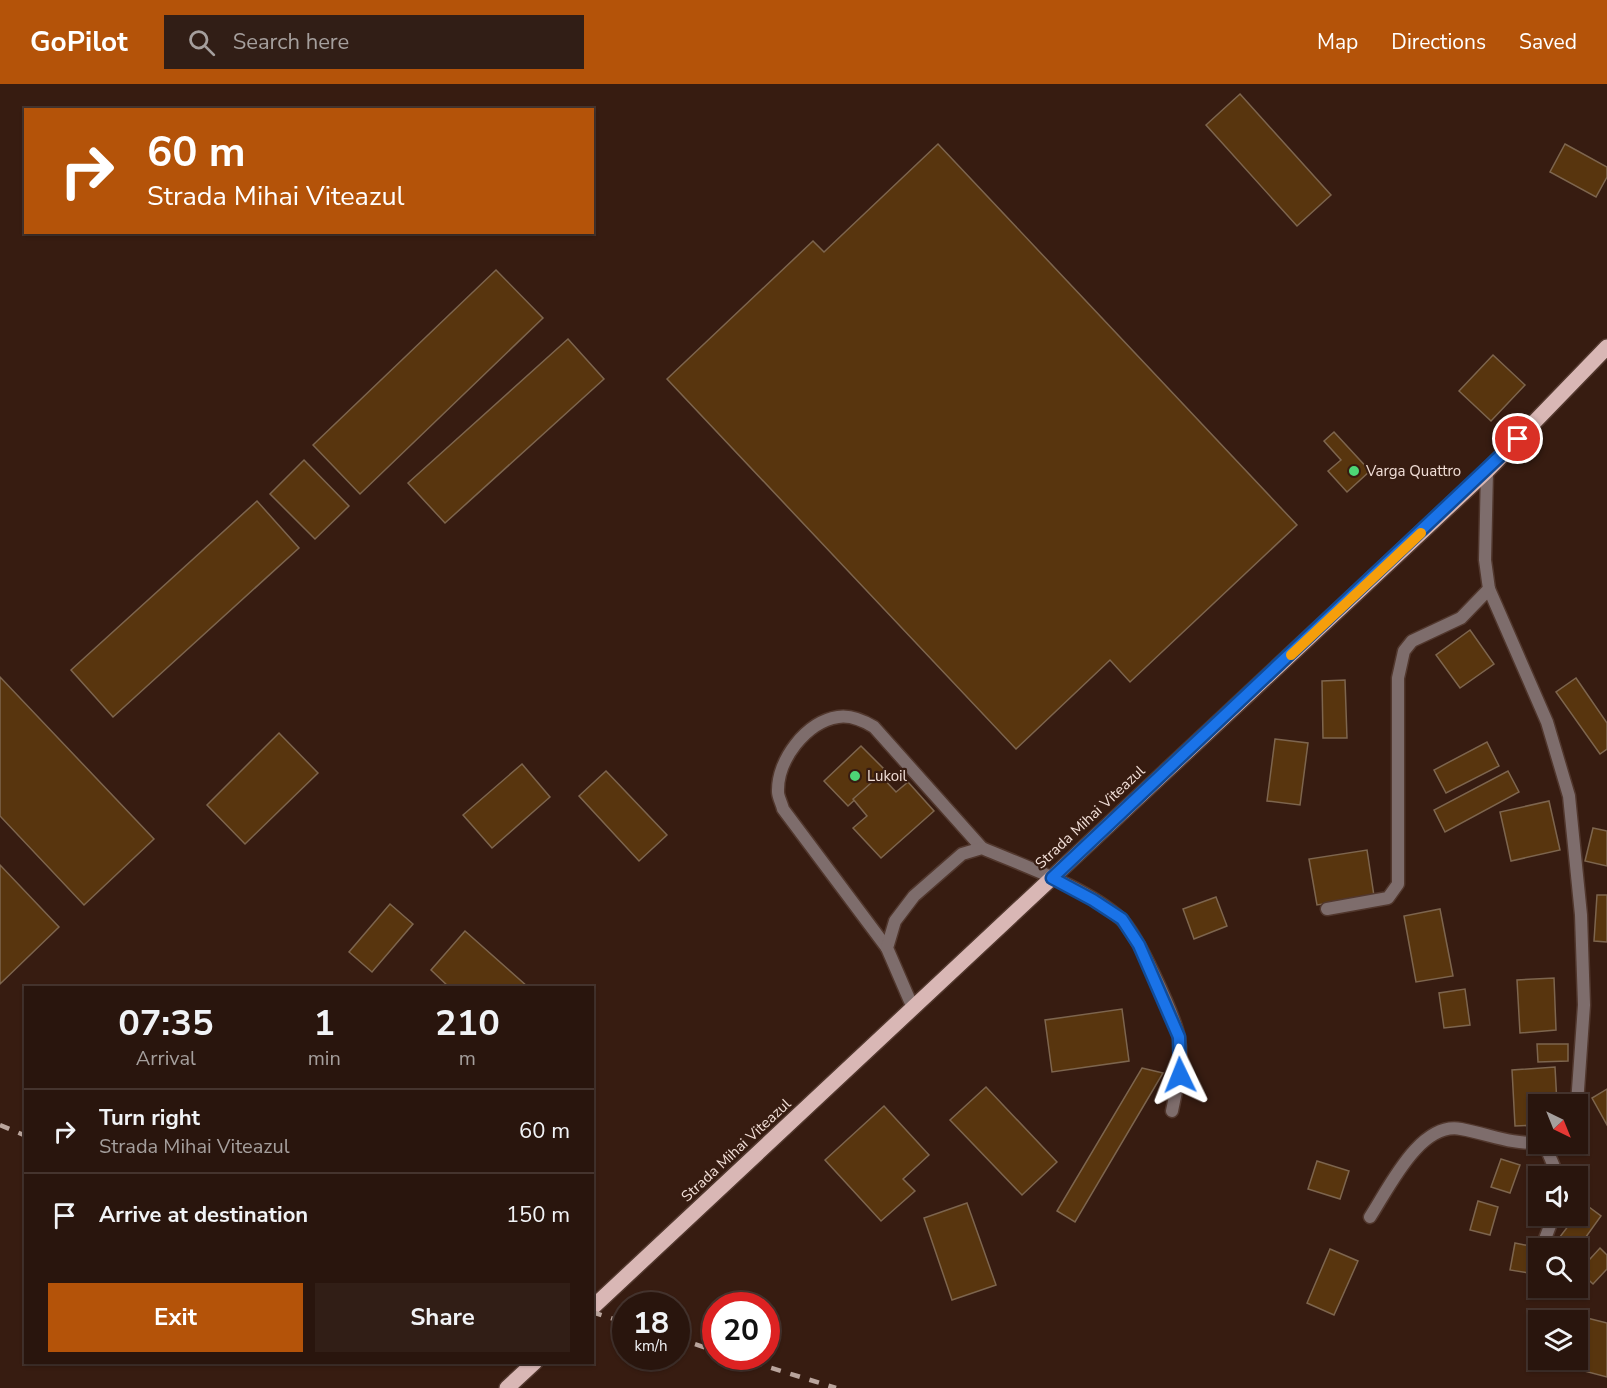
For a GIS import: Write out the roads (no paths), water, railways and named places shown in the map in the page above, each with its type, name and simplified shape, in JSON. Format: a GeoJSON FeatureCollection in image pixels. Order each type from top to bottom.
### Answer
{"type":"FeatureCollection","features":[{"type":"Feature","properties":{"kind":"main road","name":"Strada Mihai Viteazul"},"geometry":{"type":"LineString","coordinates":[[594,1306],[1487,471],[1607,347]]}},
{"type":"Feature","properties":{"kind":"main road"},"geometry":{"type":"LineString","coordinates":[[507,1388],[533,1364]]}},
{"type":"Feature","properties":{"kind":"street"},"geometry":{"type":"LineString","coordinates":[[1487,471],[1485,560],[1489,589],[1547,723],[1569,796],[1581,915],[1584,1005],[1578,1094]]}},
{"type":"Feature","properties":{"kind":"street"},"geometry":{"type":"LineString","coordinates":[[1327,909],[1388,898],[1395,891],[1398,884],[1398,678],[1404,651],[1412,641],[1461,618],[1489,589]]}},
{"type":"Feature","properties":{"kind":"street"},"geometry":{"type":"LineString","coordinates":[[913,1008],[887,948],[783,809],[778,793],[784,759],[818,725],[839,717],[862,720],[874,727],[982,848],[1052,878],[1122,919],[1139,945],[1179,1037],[1180,1075],[1172,1111]]}},
{"type":"Feature","properties":{"kind":"street"},"geometry":{"type":"LineString","coordinates":[[887,948],[895,921],[914,896],[962,854],[982,848]]}},
{"type":"Feature","properties":{"kind":"street"},"geometry":{"type":"LineString","coordinates":[[1370,1217],[1421,1141],[1438,1131],[1458,1128],[1516,1144],[1528,1144]]}},
{"type":"Feature","properties":{"kind":"railway"},"geometry":{"type":"LineString","coordinates":[[0,1125],[24,1135]]}},
{"type":"Feature","properties":{"kind":"railway"},"geometry":{"type":"LineString","coordinates":[[594,1313],[612,1318]]}},
{"type":"Feature","properties":{"kind":"railway"},"geometry":{"type":"LineString","coordinates":[[690,1343],[702,1346]]}},
{"type":"Feature","properties":{"kind":"railway"},"geometry":{"type":"LineString","coordinates":[[778,1370],[836,1388]]}},
{"type":"Feature","properties":{"kind":"place","name":"Varga Quattro"},"geometry":{"type":"Point","coordinates":[1354,471]}},
{"type":"Feature","properties":{"kind":"place","name":"Lukoil"},"geometry":{"type":"Point","coordinates":[855,776]}}]}
